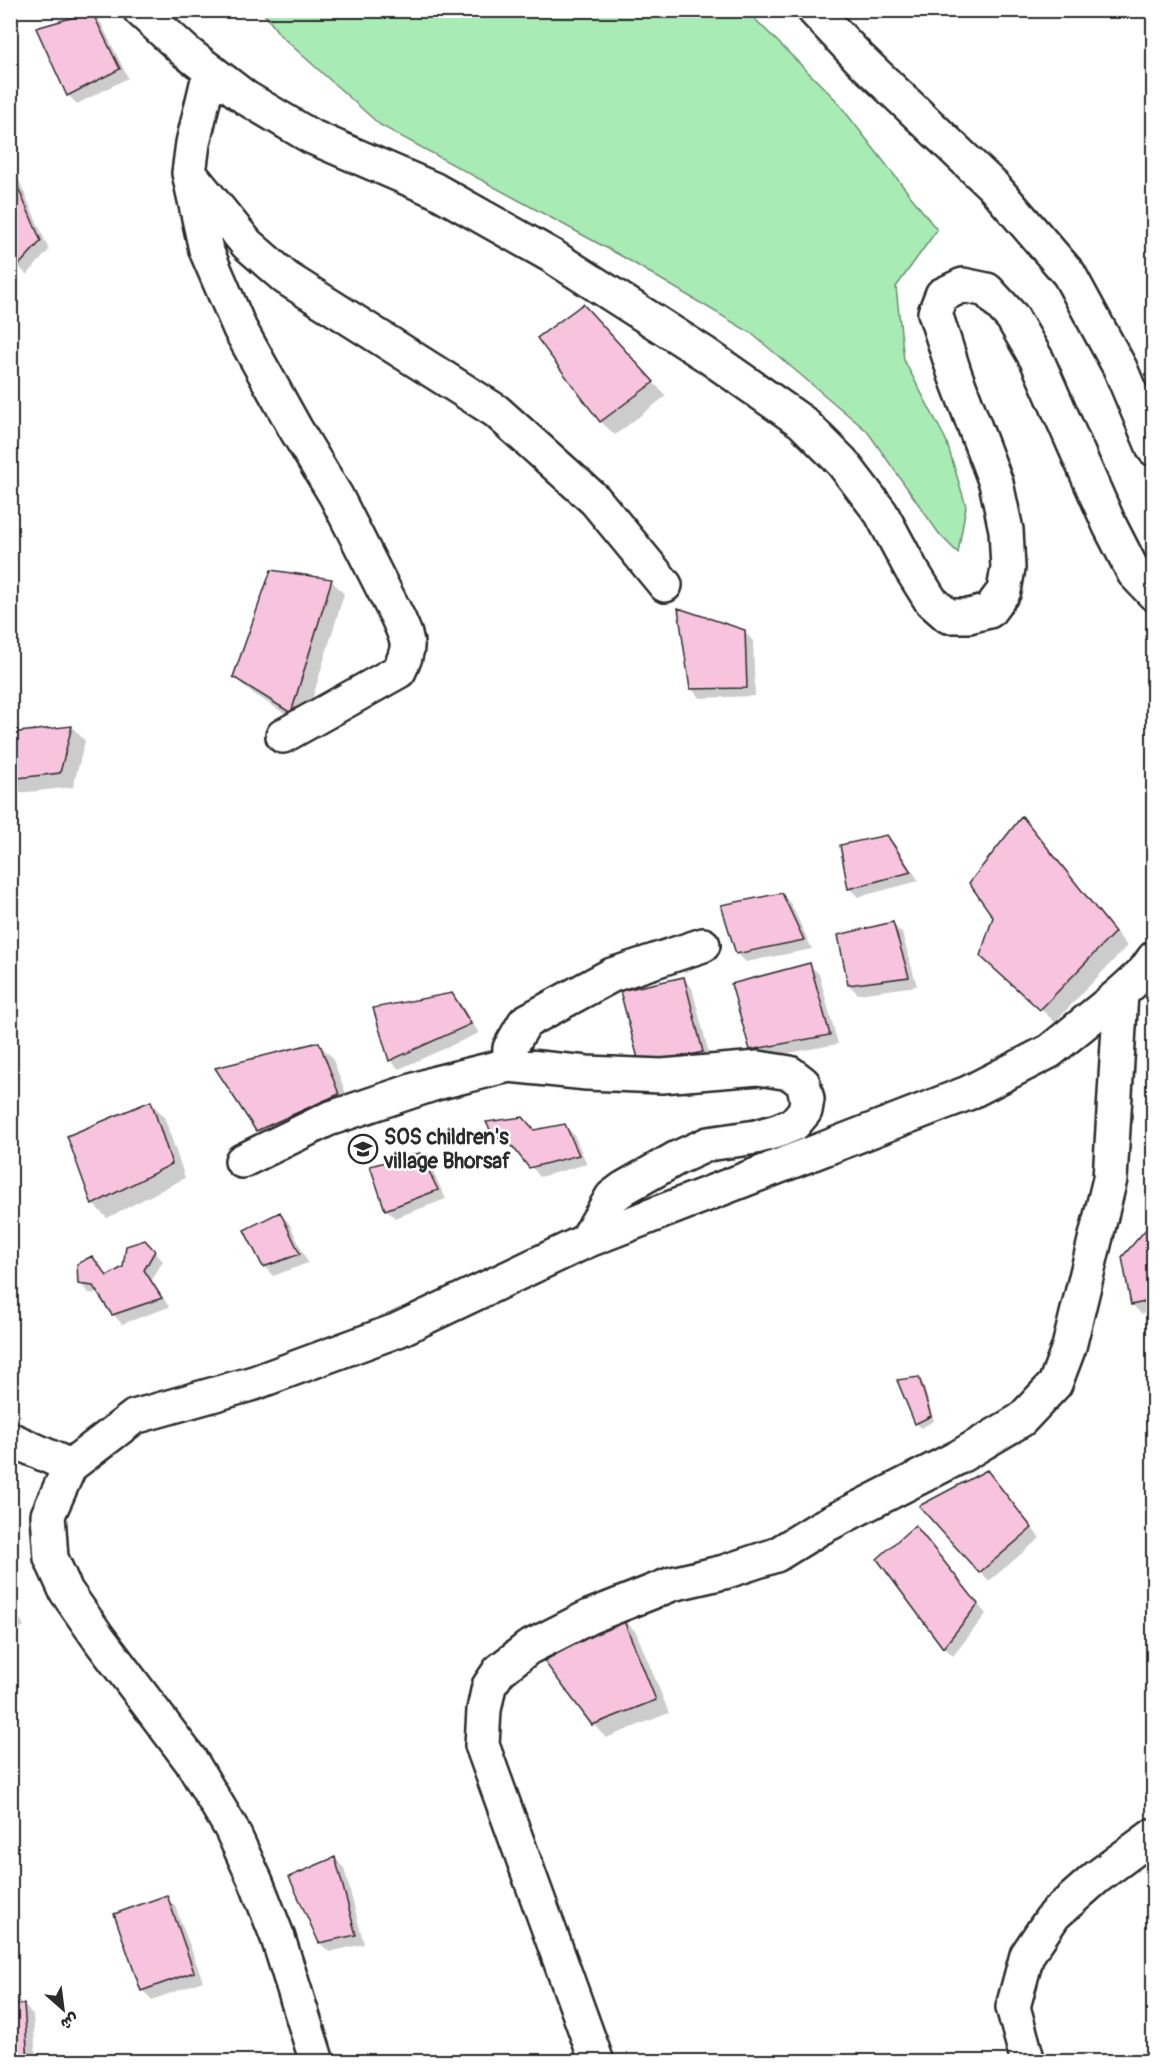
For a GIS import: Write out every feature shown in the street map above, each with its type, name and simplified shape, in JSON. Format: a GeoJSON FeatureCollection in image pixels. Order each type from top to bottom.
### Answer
{"type":"FeatureCollection","features":[{"type":"Feature","properties":{"kind":"street"},"geometry":{"type":"LineString","coordinates":[[140,10],[186,52],[246,98],[310,136],[435,190],[552,256],[705,354],[802,422],[842,462],[881,513],[910,569],[931,601],[948,616],[969,616],[989,611],[1004,591],[1008,568],[1006,530],[996,483],[935,313],[942,295],[963,285],[987,290],[1012,316],[1038,360],[1110,526],[1134,573],[1154,594]]}},
{"type":"Feature","properties":{"kind":"street"},"geometry":{"type":"LineString","coordinates":[[814,10],[859,58],[994,187],[1069,274],[1120,368],[1154,449]]}},
{"type":"Feature","properties":{"kind":"street"},"geometry":{"type":"LineString","coordinates":[[210,71],[193,143],[189,172],[206,250],[240,329],[336,496],[406,636],[408,652],[399,671],[283,736]]}},
{"type":"Feature","properties":{"kind":"street"},"geometry":{"type":"LineString","coordinates":[[189,172],[247,244],[286,278],[496,411],[545,453],[596,500],[665,585]]}},
{"type":"Feature","properties":{"kind":"street"},"geometry":{"type":"LineString","coordinates":[[509,1065],[510,1048],[525,1022],[612,975],[703,945]]}},
{"type":"Feature","properties":{"kind":"street"},"geometry":{"type":"LineString","coordinates":[[316,2061],[279,1938],[231,1828],[191,1761],[66,1591],[51,1558],[48,1515],[70,1466],[134,1417],[254,1383],[398,1330],[586,1240],[968,1093],[1050,1051],[1121,993],[1144,972],[1154,958]]}},
{"type":"Feature","properties":{"kind":"street"},"geometry":{"type":"LineString","coordinates":[[597,2061],[482,1745],[484,1710],[489,1686],[500,1670],[528,1648],[589,1617],[672,1584],[724,1572],[776,1555],[820,1528],[957,1458],[1021,1420],[1054,1384],[1069,1347],[1110,1179],[1121,993]]}},
{"type":"Feature","properties":{"kind":"street"},"geometry":{"type":"LineString","coordinates":[[242,1161],[328,1119],[436,1083],[509,1065],[587,1073],[662,1076],[758,1068],[790,1073],[803,1083],[807,1099],[805,1111],[794,1124],[756,1137],[708,1144],[677,1158],[612,1197],[586,1240]]}},
{"type":"Feature","properties":{"kind":"street"},"geometry":{"type":"LineString","coordinates":[[10,1439],[70,1466]]}},
{"type":"Feature","properties":{"kind":"street"},"geometry":{"type":"LineString","coordinates":[[1028,2061],[1013,2007],[1027,1955],[1054,1915],[1097,1877],[1154,1835]]}},
{"type":"Feature","properties":{"kind":"green space"},"geometry":{"type":"Polygon","coordinates":[[[262,11],[747,11],[836,100],[937,230],[896,287],[904,360],[946,440],[966,506],[958,553],[940,535],[867,431],[751,333],[625,258],[380,125],[280,35],[262,11]]]}},
{"type":"Feature","properties":{"kind":"building"},"geometry":{"type":"Polygon","coordinates":[[[92,12],[120,69],[67,96],[36,28],[92,12]]]}},
{"type":"Feature","properties":{"kind":"building"},"geometry":{"type":"Polygon","coordinates":[[[10,169],[41,241],[17,267],[10,253],[10,169]]]}},
{"type":"Feature","properties":{"kind":"building"},"geometry":{"type":"Polygon","coordinates":[[[583,304],[654,382],[600,422],[537,338],[583,304]]]}},
{"type":"Feature","properties":{"kind":"building"},"geometry":{"type":"Polygon","coordinates":[[[271,570],[332,579],[291,713],[233,677],[271,570]]]}},
{"type":"Feature","properties":{"kind":"building"},"geometry":{"type":"Polygon","coordinates":[[[678,608],[745,630],[747,688],[690,689],[678,608]]]}},
{"type":"Feature","properties":{"kind":"building"},"geometry":{"type":"Polygon","coordinates":[[[72,726],[60,773],[10,779],[10,733],[72,726]]]}},
{"type":"Feature","properties":{"kind":"building"},"geometry":{"type":"Polygon","coordinates":[[[1022,816],[1115,932],[1040,1010],[980,956],[993,917],[969,883],[1022,816]]]}},
{"type":"Feature","properties":{"kind":"building"},"geometry":{"type":"Polygon","coordinates":[[[887,835],[911,872],[848,889],[840,845],[887,835]]]}},
{"type":"Feature","properties":{"kind":"building"},"geometry":{"type":"Polygon","coordinates":[[[782,893],[804,940],[736,954],[721,905],[782,893]]]}},
{"type":"Feature","properties":{"kind":"building"},"geometry":{"type":"Polygon","coordinates":[[[893,922],[909,977],[848,985],[838,935],[893,922]]]}},
{"type":"Feature","properties":{"kind":"building"},"geometry":{"type":"Polygon","coordinates":[[[810,963],[830,1035],[750,1050],[731,984],[810,963]]]}},
{"type":"Feature","properties":{"kind":"building"},"geometry":{"type":"Polygon","coordinates":[[[684,977],[703,1052],[640,1066],[620,991],[684,977]]]}},
{"type":"Feature","properties":{"kind":"building"},"geometry":{"type":"Polygon","coordinates":[[[452,993],[471,1024],[389,1061],[373,1008],[452,993]]]}},
{"type":"Feature","properties":{"kind":"building"},"geometry":{"type":"Polygon","coordinates":[[[319,1042],[339,1094],[256,1131],[215,1068],[319,1042]]]}},
{"type":"Feature","properties":{"kind":"building"},"geometry":{"type":"Polygon","coordinates":[[[151,1101],[172,1164],[92,1205],[67,1136],[151,1101]]]}},
{"type":"Feature","properties":{"kind":"building"},"geometry":{"type":"Polygon","coordinates":[[[523,1117],[534,1130],[565,1124],[579,1155],[529,1168],[513,1147],[493,1135],[486,1122],[523,1117]]]}},
{"type":"Feature","properties":{"kind":"building"},"geometry":{"type":"Polygon","coordinates":[[[420,1153],[438,1190],[385,1210],[370,1166],[420,1153]]]}},
{"type":"Feature","properties":{"kind":"building"},"geometry":{"type":"Polygon","coordinates":[[[280,1212],[300,1254],[263,1267],[244,1230],[280,1212]]]}},
{"type":"Feature","properties":{"kind":"building"},"geometry":{"type":"Polygon","coordinates":[[[1154,1220],[1154,1300],[1131,1305],[1122,1257],[1154,1220]]]}},
{"type":"Feature","properties":{"kind":"building"},"geometry":{"type":"Polygon","coordinates":[[[145,1240],[155,1251],[144,1270],[162,1298],[112,1315],[93,1286],[78,1284],[77,1264],[92,1256],[107,1276],[123,1267],[126,1246],[145,1240]]]}},
{"type":"Feature","properties":{"kind":"building"},"geometry":{"type":"Polygon","coordinates":[[[919,1377],[931,1416],[915,1424],[897,1380],[919,1377]]]}},
{"type":"Feature","properties":{"kind":"building"},"geometry":{"type":"Polygon","coordinates":[[[987,1470],[1032,1528],[979,1573],[919,1506],[987,1470]]]}},
{"type":"Feature","properties":{"kind":"building"},"geometry":{"type":"Polygon","coordinates":[[[915,1525],[978,1604],[943,1648],[877,1559],[915,1525]]]}},
{"type":"Feature","properties":{"kind":"building"},"geometry":{"type":"Polygon","coordinates":[[[622,1616],[656,1700],[592,1725],[544,1661],[622,1616]]]}},
{"type":"Feature","properties":{"kind":"building"},"geometry":{"type":"Polygon","coordinates":[[[335,1857],[356,1935],[319,1943],[289,1877],[335,1857]]]}},
{"type":"Feature","properties":{"kind":"building"},"geometry":{"type":"Polygon","coordinates":[[[167,1895],[194,1972],[141,1991],[114,1914],[167,1895]]]}},
{"type":"Feature","properties":{"kind":"building"},"geometry":{"type":"Polygon","coordinates":[[[24,2004],[28,2062],[10,2062],[10,2005],[24,2004]]]}},
{"type":"Feature","properties":{"kind":"place","name":"SOS children's village Bhorsaf"},"geometry":{"type":"Point","coordinates":[363,1149]}}]}
